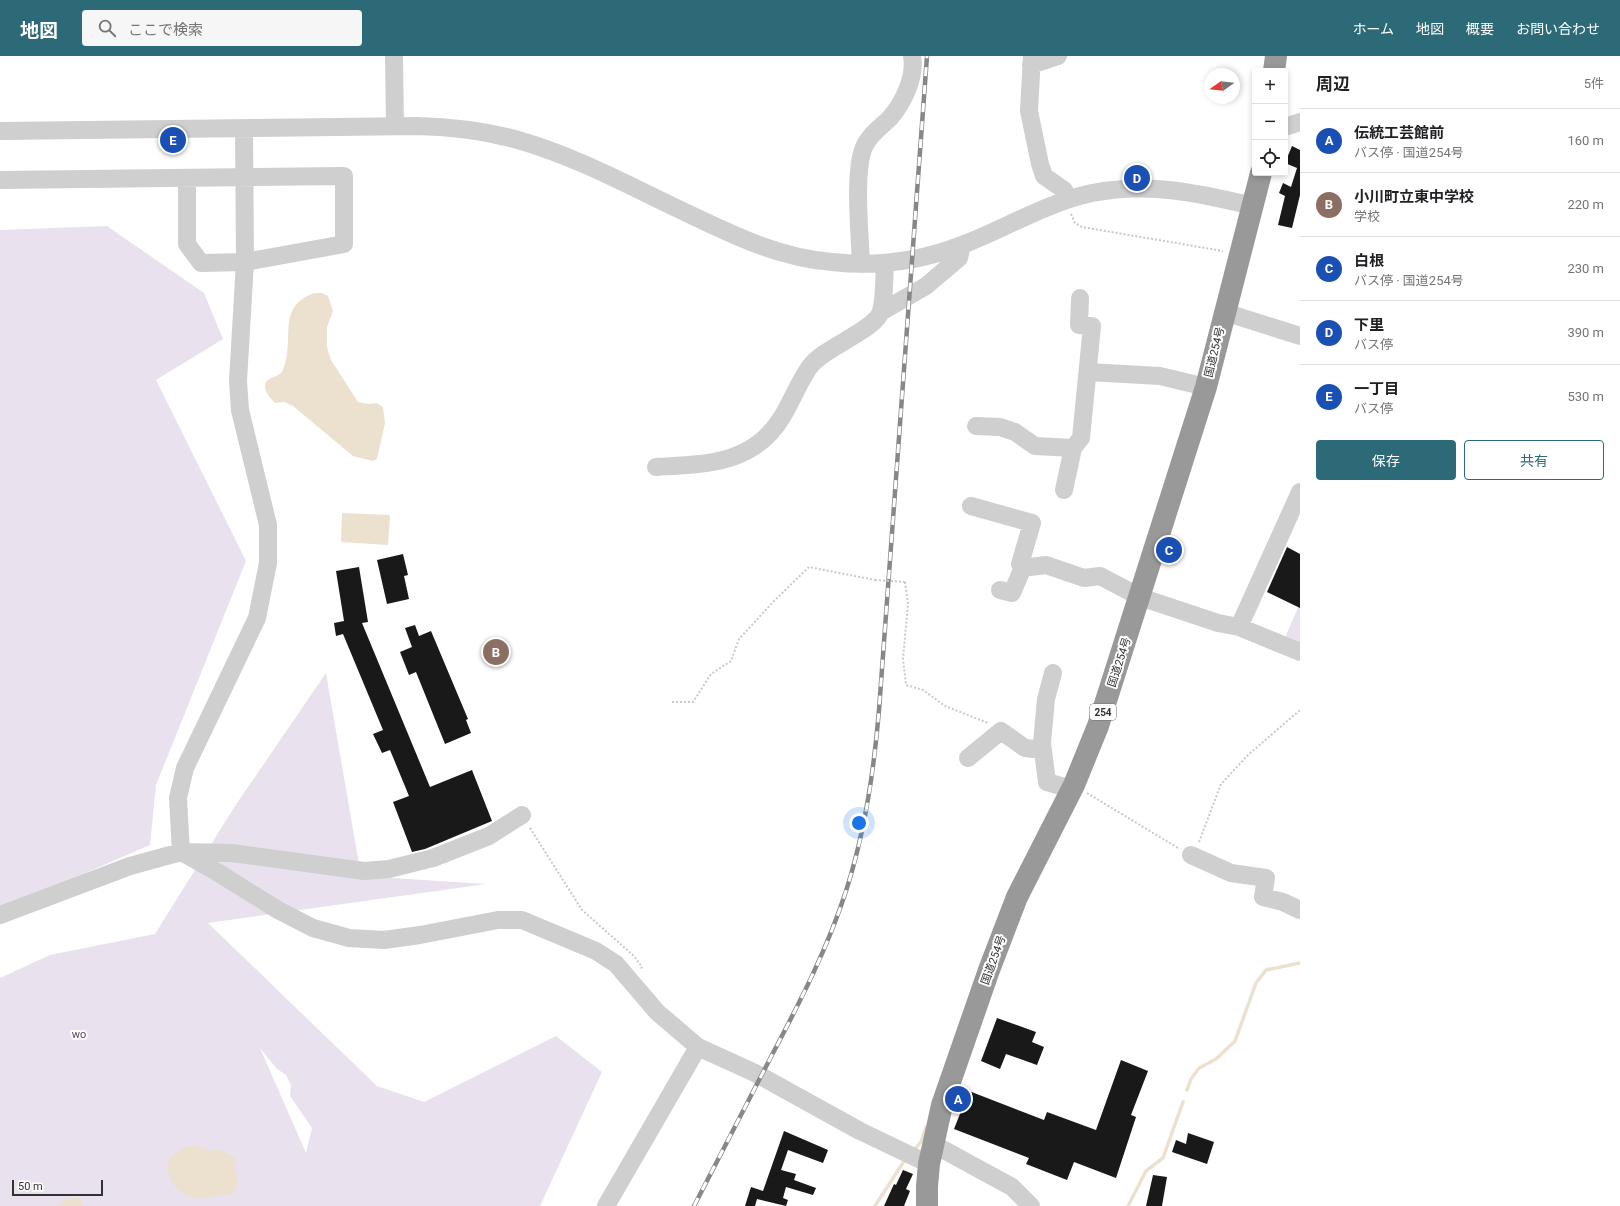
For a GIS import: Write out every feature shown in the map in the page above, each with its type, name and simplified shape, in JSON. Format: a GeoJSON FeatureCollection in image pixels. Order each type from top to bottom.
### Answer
{"type":"FeatureCollection","features":[{"type":"Feature","properties":{"kind":"highway","name":"国道254号"},"geometry":{"type":"LineString","coordinates":[[927,1206],[927,1186],[931,1154],[945,1098],[989,970],[1017,897],[1073,787],[1098,726],[1206,387],[1224,312],[1260,176]]}},
{"type":"Feature","properties":{"kind":"street"},"geometry":{"type":"LineString","coordinates":[[394,56],[395,126]]}},
{"type":"Feature","properties":{"kind":"street"},"geometry":{"type":"LineString","coordinates":[[861,264],[859,171],[861,155],[868,139],[896,110],[908,87],[912,76],[912,56]]}},
{"type":"Feature","properties":{"kind":"street"},"geometry":{"type":"LineString","coordinates":[[1058,56],[1032,60],[1029,111],[1042,171],[1048,179],[1064,190],[1068,199]]}},
{"type":"Feature","properties":{"kind":"street"},"geometry":{"type":"LineString","coordinates":[[1288,126],[1300,122]]}},
{"type":"Feature","properties":{"kind":"street"},"geometry":{"type":"LineString","coordinates":[[0,131],[395,126],[456,128],[517,140],[572,160],[757,245],[802,258],[861,264],[885,263],[919,258],[962,245],[1038,210],[1068,199],[1113,190],[1154,188],[1188,191],[1253,206]]}},
{"type":"Feature","properties":{"kind":"street"},"geometry":{"type":"LineString","coordinates":[[180,852],[178,798],[184,768],[257,618],[268,563],[268,525],[240,410],[238,381],[245,262],[244,128]]}},
{"type":"Feature","properties":{"kind":"street"},"geometry":{"type":"LineString","coordinates":[[0,180],[344,176],[344,244],[245,262],[201,263],[187,244],[187,178]]}},
{"type":"Feature","properties":{"kind":"street"},"geometry":{"type":"LineString","coordinates":[[656,468],[710,464],[741,455],[760,443],[781,419],[812,364],[836,345],[873,324],[881,312],[926,286],[959,258],[962,245]]}},
{"type":"Feature","properties":{"kind":"street"},"geometry":{"type":"LineString","coordinates":[[881,312],[885,263]]}},
{"type":"Feature","properties":{"kind":"street"},"geometry":{"type":"LineString","coordinates":[[1064,490],[1073,448],[1081,438],[1092,326],[1079,325],[1080,298]]}},
{"type":"Feature","properties":{"kind":"street"},"geometry":{"type":"LineString","coordinates":[[1224,312],[1300,336]]}},
{"type":"Feature","properties":{"kind":"street"},"geometry":{"type":"LineString","coordinates":[[1088,372],[1160,376],[1206,387]]}},
{"type":"Feature","properties":{"kind":"street"},"geometry":{"type":"LineString","coordinates":[[976,426],[1000,427],[1015,432],[1034,446],[1073,448]]}},
{"type":"Feature","properties":{"kind":"street"},"geometry":{"type":"LineString","coordinates":[[1239,627],[1300,492]]}},
{"type":"Feature","properties":{"kind":"street"},"geometry":{"type":"LineString","coordinates":[[971,506],[1032,523],[1020,564],[1030,567],[1046,565],[1084,578],[1100,576],[1140,597],[1218,623],[1239,627],[1300,652]]}},
{"type":"Feature","properties":{"kind":"street"},"geometry":{"type":"LineString","coordinates":[[1000,590],[1012,593],[1024,565]]}},
{"type":"Feature","properties":{"kind":"street"},"geometry":{"type":"LineString","coordinates":[[1053,673],[1046,699],[1042,743],[1047,782],[1073,787]]}},
{"type":"Feature","properties":{"kind":"street"},"geometry":{"type":"LineString","coordinates":[[968,758],[1001,731],[1025,748],[1043,750]]}},
{"type":"Feature","properties":{"kind":"street"},"geometry":{"type":"LineString","coordinates":[[0,915],[130,866],[180,852],[232,852],[364,871],[389,869],[433,858],[489,836],[522,815]]}},
{"type":"Feature","properties":{"kind":"street"},"geometry":{"type":"LineString","coordinates":[[180,852],[217,872],[278,910],[313,928],[349,938],[384,940],[420,935],[498,920],[522,920],[596,951],[616,964],[657,1012],[698,1046],[755,1073],[860,1131],[931,1154],[1012,1187],[1031,1206]]}},
{"type":"Feature","properties":{"kind":"street"},"geometry":{"type":"LineString","coordinates":[[1191,855],[1231,873],[1266,878],[1263,897],[1283,902],[1300,910]]}},
{"type":"Feature","properties":{"kind":"street"},"geometry":{"type":"LineString","coordinates":[[606,1206],[698,1046]]}},
{"type":"Feature","properties":{"kind":"path"},"geometry":{"type":"LineString","coordinates":[[1068,199],[1072,219],[1078,226],[1240,254]]}},
{"type":"Feature","properties":{"kind":"path"},"geometry":{"type":"LineString","coordinates":[[672,702],[693,702],[711,674],[731,661],[739,639],[775,600],[810,567],[875,580],[905,582],[908,604],[903,659],[906,685],[923,690],[945,706],[980,718],[1001,731]]}},
{"type":"Feature","properties":{"kind":"path"},"geometry":{"type":"LineString","coordinates":[[1073,787],[1191,855],[1198,846],[1221,784],[1248,755],[1300,710]]}},
{"type":"Feature","properties":{"kind":"path"},"geometry":{"type":"LineString","coordinates":[[522,815],[582,910],[634,956],[642,966]]}},
{"type":"Feature","properties":{"kind":"green space"},"geometry":{"type":"Polygon","coordinates":[[[107,226],[204,293],[223,339],[156,380],[246,561],[156,785],[150,845],[0,910],[0,230],[107,226]]]}},
{"type":"Feature","properties":{"kind":"green space"},"geometry":{"type":"Polygon","coordinates":[[[1300,603],[1300,649],[1283,642],[1300,603]]]}},
{"type":"Feature","properties":{"kind":"green space","name":"wo"},"geometry":{"type":"Polygon","coordinates":[[[326,673],[361,876],[486,884],[208,923],[377,1086],[424,1102],[556,1036],[602,1072],[540,1206],[0,1206],[0,978],[50,955],[155,934],[235,806],[326,673]],[[260,1048],[306,1153],[312,1128],[290,1096],[291,1085],[286,1075],[277,1069],[260,1048]]]}},
{"type":"Feature","properties":{"kind":"shaded area"},"geometry":{"type":"Polygon","coordinates":[[[314,293],[322,293],[328,296],[333,311],[327,327],[327,347],[331,360],[358,402],[368,404],[377,403],[383,407],[385,423],[377,459],[373,461],[353,456],[293,406],[284,402],[275,403],[267,393],[265,385],[266,382],[270,378],[281,373],[283,370],[288,347],[290,316],[302,299],[314,293]]]}},
{"type":"Feature","properties":{"kind":"shaded area"},"geometry":{"type":"Polygon","coordinates":[[[342,513],[390,515],[388,545],[341,542],[342,513]]]}},
{"type":"Feature","properties":{"kind":"shaded area"},"geometry":{"type":"Polygon","coordinates":[[[195,1145],[209,1151],[218,1149],[235,1157],[237,1184],[234,1193],[196,1198],[190,1197],[179,1191],[171,1181],[167,1163],[179,1151],[186,1147],[195,1145]]]}},
{"type":"Feature","properties":{"kind":"shaded area"},"geometry":{"type":"Polygon","coordinates":[[[71,1198],[79,1198],[84,1206],[55,1206],[71,1198]]]}},
{"type":"Feature","properties":{"kind":"building"},"geometry":{"type":"Polygon","coordinates":[[[1292,146],[1300,150],[1300,195],[1292,228],[1278,225],[1285,196],[1279,193],[1283,183],[1291,187],[1297,168],[1288,164],[1288,156],[1292,146]]]}},
{"type":"Feature","properties":{"kind":"building"},"geometry":{"type":"Polygon","coordinates":[[[1287,547],[1300,554],[1300,608],[1267,592],[1287,547]]]}},
{"type":"Feature","properties":{"kind":"building"},"geometry":{"type":"Polygon","coordinates":[[[403,554],[408,575],[404,576],[409,599],[387,604],[377,560],[403,554]]]}},
{"type":"Feature","properties":{"kind":"building"},"geometry":{"type":"Polygon","coordinates":[[[359,567],[368,622],[362,623],[430,787],[472,770],[492,821],[425,849],[412,852],[393,802],[409,796],[390,750],[382,753],[373,734],[383,730],[343,634],[336,636],[334,623],[344,621],[336,571],[359,567]]]}},
{"type":"Feature","properties":{"kind":"building"},"geometry":{"type":"Polygon","coordinates":[[[415,625],[419,636],[431,631],[468,719],[466,720],[471,733],[445,744],[416,672],[409,675],[400,652],[412,647],[405,628],[415,625]]]}},
{"type":"Feature","properties":{"kind":"building"},"geometry":{"type":"Polygon","coordinates":[[[997,1018],[1036,1032],[1032,1042],[1044,1047],[1037,1065],[1006,1054],[1000,1069],[981,1061],[997,1018]]]}},
{"type":"Feature","properties":{"kind":"building"},"geometry":{"type":"Polygon","coordinates":[[[1121,1060],[1148,1071],[1131,1115],[1136,1117],[1116,1178],[1074,1162],[1067,1180],[1026,1164],[1029,1158],[954,1129],[969,1091],[1044,1120],[1047,1112],[1096,1130],[1121,1060]]]}},
{"type":"Feature","properties":{"kind":"building"},"geometry":{"type":"Polygon","coordinates":[[[784,1131],[828,1150],[823,1163],[788,1150],[781,1170],[796,1174],[794,1180],[816,1188],[813,1195],[786,1187],[783,1198],[788,1200],[786,1206],[757,1199],[755,1206],[745,1206],[751,1187],[763,1191],[784,1131]]]}},
{"type":"Feature","properties":{"kind":"building"},"geometry":{"type":"Polygon","coordinates":[[[1188,1133],[1214,1142],[1207,1164],[1172,1152],[1176,1140],[1186,1144],[1188,1133]]]}},
{"type":"Feature","properties":{"kind":"building"},"geometry":{"type":"Polygon","coordinates":[[[903,1170],[913,1174],[906,1189],[910,1191],[904,1206],[884,1206],[894,1184],[896,1185],[903,1170]]]}},
{"type":"Feature","properties":{"kind":"building"},"geometry":{"type":"Polygon","coordinates":[[[1153,1175],[1167,1177],[1162,1206],[1146,1206],[1153,1175]]]}},
{"type":"Feature","properties":{"kind":"waterway"},"geometry":{"type":"LineString","coordinates":[[1187,1090],[1191,1079],[1199,1068],[1216,1059],[1235,1041],[1256,983],[1266,970],[1300,963]]}},
{"type":"Feature","properties":{"kind":"waterway"},"geometry":{"type":"LineString","coordinates":[[1128,1206],[1146,1171],[1163,1158],[1183,1102]]}},
{"type":"Feature","properties":{"kind":"waterway"},"geometry":{"type":"LineString","coordinates":[[913,1151],[921,1142],[926,1127]]}},
{"type":"Feature","properties":{"kind":"waterway"},"geometry":{"type":"LineString","coordinates":[[875,1206],[906,1158]]}},
{"type":"Feature","properties":{"kind":"railway"},"geometry":{"type":"LineString","coordinates":[[694,1206],[794,1013],[822,953],[839,912],[853,869],[868,801],[879,710],[927,56]]}},
{"type":"Feature","properties":{"kind":"place","name":"一丁目"},"geometry":{"type":"Point","coordinates":[173,140]}},
{"type":"Feature","properties":{"kind":"place","name":"下里"},"geometry":{"type":"Point","coordinates":[1137,178]}},
{"type":"Feature","properties":{"kind":"place","name":"白根"},"geometry":{"type":"Point","coordinates":[1169,550]}},
{"type":"Feature","properties":{"kind":"place","name":"小川町立東中学校"},"geometry":{"type":"Point","coordinates":[496,652]}},
{"type":"Feature","properties":{"kind":"place","name":"伝統工芸館前"},"geometry":{"type":"Point","coordinates":[958,1099]}}]}
